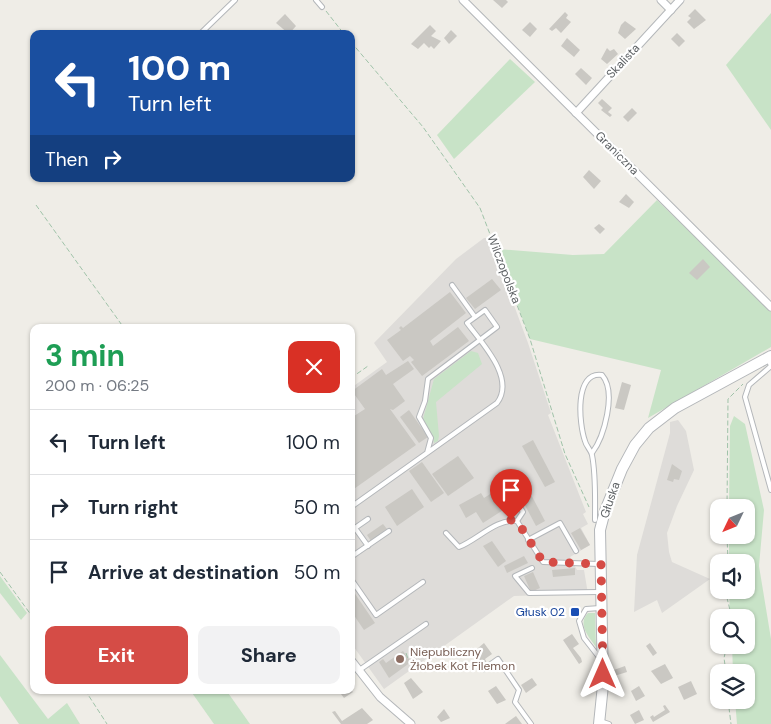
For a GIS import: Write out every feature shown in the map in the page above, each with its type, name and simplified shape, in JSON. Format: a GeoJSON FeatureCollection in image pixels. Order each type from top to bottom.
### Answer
{"type":"FeatureCollection","features":[{"type":"Feature","properties":{"kind":"street"},"geometry":{"type":"LineString","coordinates":[[661,0],[670,10]]}},
{"type":"Feature","properties":{"kind":"street","name":"Skalista"},"geometry":{"type":"LineString","coordinates":[[576,112],[680,0]]}},
{"type":"Feature","properties":{"kind":"street","name":"Graniczna"},"geometry":{"type":"LineString","coordinates":[[465,1],[771,307]]}},
{"type":"Feature","properties":{"kind":"street","name":"Głuska"},"geometry":{"type":"LineString","coordinates":[[603,723],[600,530],[603,515],[622,469],[640,437],[651,425],[670,411],[769,357]]}},
{"type":"Feature","properties":{"kind":"street"},"geometry":{"type":"LineString","coordinates":[[355,666],[380,697],[411,724]]}},
{"type":"Feature","properties":{"kind":"lane"},"geometry":{"type":"LineString","coordinates":[[204,30],[235,0]]}},
{"type":"Feature","properties":{"kind":"lane"},"geometry":{"type":"LineString","coordinates":[[316,0],[322,7]]}},
{"type":"Feature","properties":{"kind":"lane"},"geometry":{"type":"LineString","coordinates":[[452,285],[475,316]]}},
{"type":"Feature","properties":{"kind":"lane"},"geometry":{"type":"LineString","coordinates":[[355,503],[427,453],[497,402],[501,397],[503,386],[501,375],[479,340],[467,323],[484,310],[497,327],[479,340],[428,379],[425,401],[418,418],[431,438],[427,453]]}},
{"type":"Feature","properties":{"kind":"lane"},"geometry":{"type":"LineString","coordinates":[[769,357],[771,366],[748,385],[745,392],[771,490]]}},
{"type":"Feature","properties":{"kind":"lane"},"geometry":{"type":"LineString","coordinates":[[592,453],[598,444],[610,392],[607,380],[602,375],[595,374],[589,376],[584,383],[581,402],[585,442],[592,453],[595,520]]}},
{"type":"Feature","properties":{"kind":"lane"},"geometry":{"type":"LineString","coordinates":[[509,488],[523,512],[517,521]]}},
{"type":"Feature","properties":{"kind":"lane"},"geometry":{"type":"LineString","coordinates":[[368,519],[355,528],[368,546]]}},
{"type":"Feature","properties":{"kind":"lane"},"geometry":{"type":"LineString","coordinates":[[446,532],[459,547],[492,528],[511,520],[517,521]]}},
{"type":"Feature","properties":{"kind":"lane"},"geometry":{"type":"LineString","coordinates":[[517,521],[543,562],[601,564]]}},
{"type":"Feature","properties":{"kind":"lane"},"geometry":{"type":"LineString","coordinates":[[528,540],[560,523],[576,551]]}},
{"type":"Feature","properties":{"kind":"lane"},"geometry":{"type":"LineString","coordinates":[[355,554],[389,531]]}},
{"type":"Feature","properties":{"kind":"lane"},"geometry":{"type":"LineString","coordinates":[[532,568],[515,576],[529,593],[601,592]]}},
{"type":"Feature","properties":{"kind":"lane"},"geometry":{"type":"LineString","coordinates":[[355,585],[376,615],[423,582]]}},
{"type":"Feature","properties":{"kind":"lane"},"geometry":{"type":"LineString","coordinates":[[602,608],[586,609],[579,621],[584,638],[598,658],[603,661]]}},
{"type":"Feature","properties":{"kind":"lane"},"geometry":{"type":"LineString","coordinates":[[358,671],[426,624]]}},
{"type":"Feature","properties":{"kind":"lane"},"geometry":{"type":"LineString","coordinates":[[484,669],[498,660],[519,690],[515,702],[531,724]]}},
{"type":"Feature","properties":{"kind":"path"},"geometry":{"type":"LineString","coordinates":[[322,7],[341,30]]}},
{"type":"Feature","properties":{"kind":"path","name":"Wilczopolska"},"geometry":{"type":"LineString","coordinates":[[355,47],[423,127],[480,208],[530,339],[565,454],[595,520]]}},
{"type":"Feature","properties":{"kind":"path"},"geometry":{"type":"LineString","coordinates":[[36,205],[121,324]]}},
{"type":"Feature","properties":{"kind":"path"},"geometry":{"type":"LineString","coordinates":[[355,375],[368,366]]}},
{"type":"Feature","properties":{"kind":"path"},"geometry":{"type":"LineString","coordinates":[[727,499],[728,399],[747,380]]}},
{"type":"Feature","properties":{"kind":"path"},"geometry":{"type":"LineString","coordinates":[[0,572],[30,613]]}},
{"type":"Feature","properties":{"kind":"path"},"geometry":{"type":"LineString","coordinates":[[407,654],[408,658]]}},
{"type":"Feature","properties":{"kind":"path"},"geometry":{"type":"LineString","coordinates":[[88,694],[107,724]]}},
{"type":"Feature","properties":{"kind":"path"},"geometry":{"type":"LineString","coordinates":[[729,709],[731,724]]}},
{"type":"Feature","properties":{"kind":"shaded area"},"geometry":{"type":"Polygon","coordinates":[[[484,238],[487,238],[501,272],[502,282],[506,284],[528,343],[551,413],[548,415],[586,512],[583,514],[588,524],[581,528],[590,545],[570,557],[577,570],[584,570],[588,594],[514,596],[384,689],[355,649],[355,385],[387,362],[374,343],[456,259],[484,238]]]}},
{"type":"Feature","properties":{"kind":"shaded area"},"geometry":{"type":"Polygon","coordinates":[[[678,420],[686,431],[694,470],[667,533],[669,552],[672,562],[710,579],[662,613],[657,600],[634,612],[637,555],[670,433],[670,422],[678,420]]]}},
{"type":"Feature","properties":{"kind":"green space"},"geometry":{"type":"Polygon","coordinates":[[[771,13],[771,130],[726,65],[771,13]]]}},
{"type":"Feature","properties":{"kind":"green space"},"geometry":{"type":"Polygon","coordinates":[[[510,59],[535,82],[454,159],[437,135],[510,59]]]}},
{"type":"Feature","properties":{"kind":"green space"},"geometry":{"type":"Polygon","coordinates":[[[657,200],[771,311],[771,347],[648,418],[661,370],[530,339],[497,249],[573,255],[604,254],[657,200]]]}},
{"type":"Feature","properties":{"kind":"green space"},"geometry":{"type":"Polygon","coordinates":[[[471,351],[478,353],[482,364],[436,402],[439,436],[438,441],[434,443],[433,437],[423,419],[434,379],[471,351]]]}},
{"type":"Feature","properties":{"kind":"green space"},"geometry":{"type":"Polygon","coordinates":[[[734,416],[745,424],[764,510],[759,566],[771,639],[771,724],[737,724],[736,709],[755,709],[755,664],[733,664],[732,654],[755,654],[755,609],[730,609],[729,599],[755,599],[755,554],[729,554],[729,544],[755,544],[755,499],[729,499],[730,426],[734,416]]]}},
{"type":"Feature","properties":{"kind":"green space"},"geometry":{"type":"Polygon","coordinates":[[[0,576],[27,613],[21,620],[0,593],[0,576]]]}},
{"type":"Feature","properties":{"kind":"green space"},"geometry":{"type":"Polygon","coordinates":[[[588,613],[595,613],[596,647],[587,635],[584,626],[585,617],[588,613]]]}},
{"type":"Feature","properties":{"kind":"green space"},"geometry":{"type":"Polygon","coordinates":[[[0,655],[48,719],[67,703],[80,724],[19,724],[0,696],[0,655]]]}},
{"type":"Feature","properties":{"kind":"green space"},"geometry":{"type":"Polygon","coordinates":[[[193,694],[229,694],[250,724],[214,724],[193,694]]]}},
{"type":"Feature","properties":{"kind":"building"},"geometry":{"type":"Polygon","coordinates":[[[493,0],[506,0],[508,2],[502,8],[493,0]]]}},
{"type":"Feature","properties":{"kind":"building"},"geometry":{"type":"Polygon","coordinates":[[[695,9],[706,20],[694,29],[687,22],[691,18],[688,16],[695,9]]]}},
{"type":"Feature","properties":{"kind":"building"},"geometry":{"type":"Polygon","coordinates":[[[565,12],[568,15],[566,18],[571,22],[561,33],[556,28],[552,31],[549,29],[565,12]]]}},
{"type":"Feature","properties":{"kind":"building"},"geometry":{"type":"Polygon","coordinates":[[[285,14],[296,26],[292,30],[284,30],[276,23],[285,14]]]}},
{"type":"Feature","properties":{"kind":"building"},"geometry":{"type":"Polygon","coordinates":[[[625,21],[636,29],[625,39],[618,33],[625,21]]]}},
{"type":"Feature","properties":{"kind":"building"},"geometry":{"type":"Polygon","coordinates":[[[530,22],[537,29],[530,37],[522,30],[530,22]]]}},
{"type":"Feature","properties":{"kind":"building"},"geometry":{"type":"Polygon","coordinates":[[[430,25],[436,31],[431,36],[441,41],[434,49],[431,46],[429,48],[424,43],[418,49],[411,44],[430,25]]]}},
{"type":"Feature","properties":{"kind":"building"},"geometry":{"type":"Polygon","coordinates":[[[451,30],[457,36],[449,44],[444,38],[451,30]]]}},
{"type":"Feature","properties":{"kind":"building"},"geometry":{"type":"Polygon","coordinates":[[[677,33],[685,41],[679,47],[671,39],[677,33]]]}},
{"type":"Feature","properties":{"kind":"building"},"geometry":{"type":"Polygon","coordinates":[[[567,38],[580,50],[574,57],[561,46],[567,38]]]}},
{"type":"Feature","properties":{"kind":"building"},"geometry":{"type":"Polygon","coordinates":[[[607,48],[610,51],[614,49],[618,54],[607,64],[601,59],[607,48]]]}},
{"type":"Feature","properties":{"kind":"building"},"geometry":{"type":"Polygon","coordinates":[[[581,68],[592,78],[586,85],[575,74],[581,68]]]}},
{"type":"Feature","properties":{"kind":"building"},"geometry":{"type":"Polygon","coordinates":[[[602,99],[612,108],[608,112],[612,115],[610,117],[601,110],[603,108],[598,103],[602,99]]]}},
{"type":"Feature","properties":{"kind":"building"},"geometry":{"type":"Polygon","coordinates":[[[632,108],[637,113],[628,122],[623,117],[632,108]]]}},
{"type":"Feature","properties":{"kind":"building"},"geometry":{"type":"Polygon","coordinates":[[[589,170],[601,181],[594,189],[583,177],[589,170]]]}},
{"type":"Feature","properties":{"kind":"building"},"geometry":{"type":"Polygon","coordinates":[[[626,194],[634,202],[629,208],[619,202],[626,194]]]}},
{"type":"Feature","properties":{"kind":"building"},"geometry":{"type":"Polygon","coordinates":[[[599,224],[605,229],[600,234],[594,228],[599,224]]]}},
{"type":"Feature","properties":{"kind":"building"},"geometry":{"type":"Polygon","coordinates":[[[703,259],[710,267],[697,280],[689,273],[703,259]]]}},
{"type":"Feature","properties":{"kind":"building"},"geometry":{"type":"Polygon","coordinates":[[[492,279],[501,290],[475,309],[466,298],[492,279]]]}},
{"type":"Feature","properties":{"kind":"building"},"geometry":{"type":"Polygon","coordinates":[[[450,292],[466,313],[430,341],[433,346],[458,327],[469,341],[422,376],[411,362],[414,360],[410,356],[403,361],[387,340],[401,330],[399,328],[401,326],[403,328],[450,292]]]}},
{"type":"Feature","properties":{"kind":"building"},"geometry":{"type":"Polygon","coordinates":[[[408,361],[414,369],[393,384],[405,401],[393,410],[390,409],[416,445],[355,488],[355,415],[365,409],[355,395],[355,389],[382,369],[386,375],[408,361]]]}},
{"type":"Feature","properties":{"kind":"building"},"geometry":{"type":"Polygon","coordinates":[[[622,382],[631,385],[624,410],[615,408],[622,382]]]}},
{"type":"Feature","properties":{"kind":"building"},"geometry":{"type":"Polygon","coordinates":[[[409,410],[428,437],[419,443],[400,417],[409,410]]]}},
{"type":"Feature","properties":{"kind":"building"},"geometry":{"type":"Polygon","coordinates":[[[533,440],[555,482],[545,487],[522,446],[533,440]]]}},
{"type":"Feature","properties":{"kind":"building"},"geometry":{"type":"Polygon","coordinates":[[[458,456],[474,478],[448,496],[432,474],[458,456]]]}},
{"type":"Feature","properties":{"kind":"building"},"geometry":{"type":"Polygon","coordinates":[[[422,462],[444,493],[431,502],[409,471],[422,462]]]}},
{"type":"Feature","properties":{"kind":"building"},"geometry":{"type":"Polygon","coordinates":[[[672,464],[682,471],[679,480],[674,479],[673,482],[667,480],[672,464]]]}},
{"type":"Feature","properties":{"kind":"building"},"geometry":{"type":"Polygon","coordinates":[[[518,470],[545,521],[536,526],[509,475],[518,470]]]}},
{"type":"Feature","properties":{"kind":"building"},"geometry":{"type":"Polygon","coordinates":[[[412,489],[424,507],[397,526],[385,507],[412,489]]]}},
{"type":"Feature","properties":{"kind":"building"},"geometry":{"type":"Polygon","coordinates":[[[498,489],[502,490],[511,505],[483,523],[476,512],[466,518],[459,505],[481,493],[484,498],[498,489]]]}},
{"type":"Feature","properties":{"kind":"building"},"geometry":{"type":"Polygon","coordinates":[[[383,524],[387,529],[371,541],[367,535],[383,524]]]}},
{"type":"Feature","properties":{"kind":"building"},"geometry":{"type":"Polygon","coordinates":[[[580,528],[590,545],[581,550],[571,533],[580,528]]]}},
{"type":"Feature","properties":{"kind":"building"},"geometry":{"type":"Polygon","coordinates":[[[492,541],[506,561],[498,567],[483,546],[492,541]]]}},
{"type":"Feature","properties":{"kind":"building"},"geometry":{"type":"Polygon","coordinates":[[[524,556],[528,563],[507,573],[504,566],[524,556]]]}},
{"type":"Feature","properties":{"kind":"building"},"geometry":{"type":"Polygon","coordinates":[[[575,568],[575,575],[553,577],[552,570],[575,568]]]}},
{"type":"Feature","properties":{"kind":"building"},"geometry":{"type":"Polygon","coordinates":[[[533,572],[540,588],[531,592],[524,576],[533,572]]]}},
{"type":"Feature","properties":{"kind":"building"},"geometry":{"type":"Polygon","coordinates":[[[355,594],[375,623],[364,630],[355,617],[355,594]]]}},
{"type":"Feature","properties":{"kind":"building"},"geometry":{"type":"Polygon","coordinates":[[[572,634],[579,644],[573,648],[581,658],[582,662],[579,664],[563,640],[572,634]]]}},
{"type":"Feature","properties":{"kind":"building"},"geometry":{"type":"Polygon","coordinates":[[[484,643],[492,654],[485,659],[487,663],[481,666],[473,655],[484,643]]]}},
{"type":"Feature","properties":{"kind":"building"},"geometry":{"type":"Polygon","coordinates":[[[650,643],[657,653],[653,656],[646,646],[650,643]]]}},
{"type":"Feature","properties":{"kind":"building"},"geometry":{"type":"Polygon","coordinates":[[[403,651],[411,662],[389,678],[379,662],[383,659],[386,663],[403,651]]]}},
{"type":"Feature","properties":{"kind":"building"},"geometry":{"type":"Polygon","coordinates":[[[665,664],[673,678],[661,684],[651,671],[665,664]]]}},
{"type":"Feature","properties":{"kind":"building"},"geometry":{"type":"Polygon","coordinates":[[[625,666],[627,672],[611,677],[611,671],[625,666]]]}},
{"type":"Feature","properties":{"kind":"building"},"geometry":{"type":"Polygon","coordinates":[[[411,678],[423,692],[413,699],[404,683],[411,678]]]}},
{"type":"Feature","properties":{"kind":"building"},"geometry":{"type":"Polygon","coordinates":[[[532,678],[537,685],[526,693],[521,685],[532,678]]]}},
{"type":"Feature","properties":{"kind":"building"},"geometry":{"type":"Polygon","coordinates":[[[691,681],[697,694],[684,700],[678,687],[691,681]]]}},
{"type":"Feature","properties":{"kind":"building"},"geometry":{"type":"Polygon","coordinates":[[[496,686],[506,700],[497,704],[488,691],[496,686]]]}},
{"type":"Feature","properties":{"kind":"building"},"geometry":{"type":"Polygon","coordinates":[[[639,686],[645,696],[636,701],[631,691],[639,686]]]}},
{"type":"Feature","properties":{"kind":"building"},"geometry":{"type":"Polygon","coordinates":[[[341,694],[350,694],[344,698],[341,694]]]}},
{"type":"Feature","properties":{"kind":"building"},"geometry":{"type":"Polygon","coordinates":[[[665,705],[670,712],[653,722],[650,717],[653,715],[654,717],[665,710],[663,706],[665,705]]]}},
{"type":"Feature","properties":{"kind":"building"},"geometry":{"type":"Polygon","coordinates":[[[362,708],[373,720],[367,724],[341,724],[332,712],[335,711],[342,721],[362,708]]]}},
{"type":"Feature","properties":{"kind":"building"},"geometry":{"type":"Polygon","coordinates":[[[444,709],[450,718],[441,722],[437,717],[444,709]]]}},
{"type":"Feature","properties":{"kind":"building"},"geometry":{"type":"Polygon","coordinates":[[[639,710],[644,720],[635,724],[630,715],[639,710]]]}},
{"type":"Feature","properties":{"kind":"building"},"geometry":{"type":"Polygon","coordinates":[[[516,716],[522,724],[505,724],[516,716]]]}},
{"type":"Feature","properties":{"kind":"place","name":"Głusk 02"},"geometry":{"type":"Point","coordinates":[575,612]}},
{"type":"Feature","properties":{"kind":"place","name":"Niepubliczny Żłobek Kot Filemon"},"geometry":{"type":"Point","coordinates":[400,659]}},
{"type":"Feature","properties":{"kind":"route"},"geometry":{"type":"LineString","coordinates":[[511,520],[517,521],[538,557],[543,562],[601,564],[603,674]]}}]}
